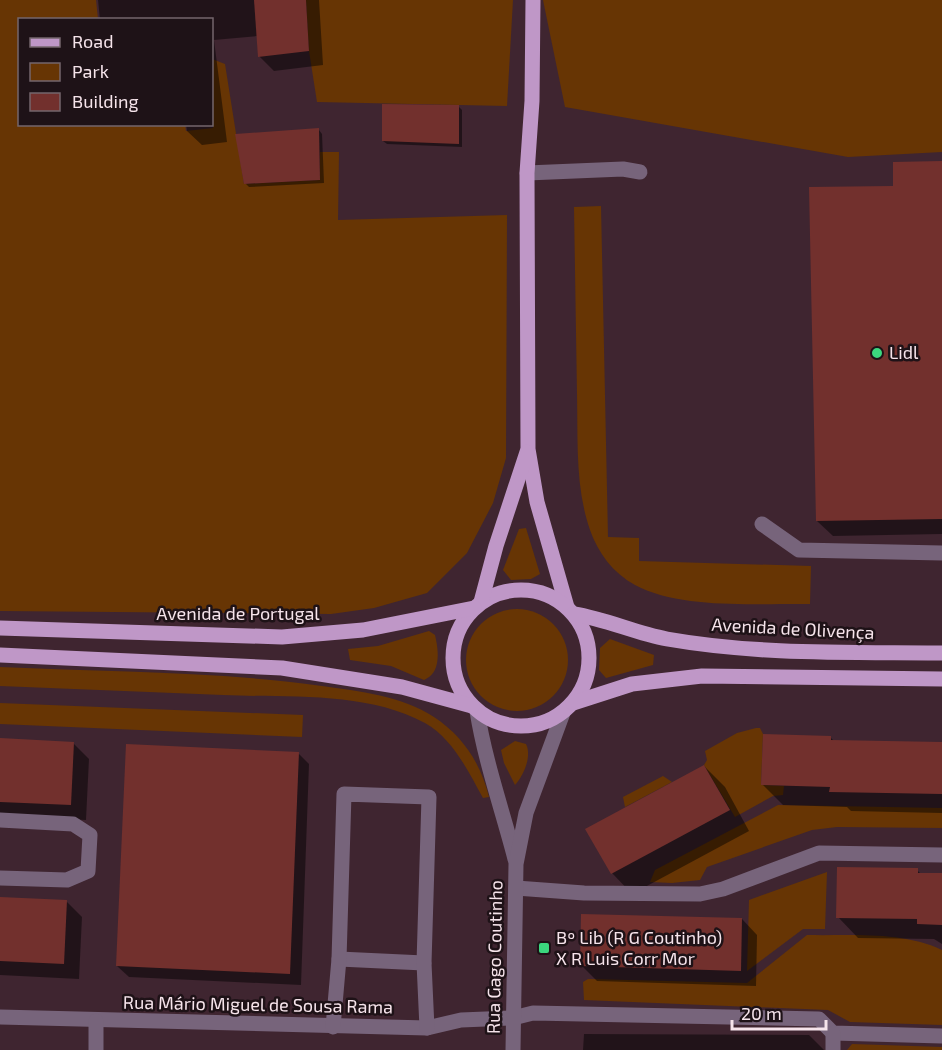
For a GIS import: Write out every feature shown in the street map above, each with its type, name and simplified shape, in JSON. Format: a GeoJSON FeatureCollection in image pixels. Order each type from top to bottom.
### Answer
{"type":"FeatureCollection","features":[{"type":"Feature","properties":{"kind":"main road"},"geometry":{"type":"LineString","coordinates":[[533,0],[532,101],[527,173],[528,449],[537,502],[570,610],[584,630],[590,649],[589,668],[584,687],[568,708]]}},
{"type":"Feature","properties":{"kind":"main road"},"geometry":{"type":"LineString","coordinates":[[478,605],[528,449]]}},
{"type":"Feature","properties":{"kind":"main road"},"geometry":{"type":"LineString","coordinates":[[475,709],[459,688],[453,667],[453,645],[461,625],[478,605],[502,592],[525,590],[548,595],[570,610]]}},
{"type":"Feature","properties":{"kind":"main road","name":"Avenida de Portugal"},"geometry":{"type":"LineString","coordinates":[[0,628],[282,637],[363,630],[478,605]]}},
{"type":"Feature","properties":{"kind":"main road","name":"Avenida de Olivença"},"geometry":{"type":"LineString","coordinates":[[570,610],[664,638],[721,646],[816,652],[942,653]]}},
{"type":"Feature","properties":{"kind":"main road"},"geometry":{"type":"LineString","coordinates":[[0,655],[282,668],[402,687],[475,709],[497,723],[520,727],[543,723],[568,708],[632,684],[702,676],[942,679]]}},
{"type":"Feature","properties":{"kind":"street"},"geometry":{"type":"LineString","coordinates":[[527,173],[623,170],[640,172]]}},
{"type":"Feature","properties":{"kind":"street"},"geometry":{"type":"LineString","coordinates":[[762,524],[799,550],[942,553]]}},
{"type":"Feature","properties":{"kind":"street","name":"Rua Gago Coutinho"},"geometry":{"type":"LineString","coordinates":[[513,1050],[516,864],[526,813],[568,708]]}},
{"type":"Feature","properties":{"kind":"street","name":"Rua Gago Coutinho"},"geometry":{"type":"LineString","coordinates":[[475,709],[483,750],[495,782],[516,864]]}},
{"type":"Feature","properties":{"kind":"street"},"geometry":{"type":"LineString","coordinates":[[333,1027],[339,959],[344,794],[429,797],[424,963],[427,1028]]}},
{"type":"Feature","properties":{"kind":"street"},"geometry":{"type":"LineString","coordinates":[[0,820],[73,824],[90,835],[88,871],[68,880],[0,878]]}},
{"type":"Feature","properties":{"kind":"street"},"geometry":{"type":"LineString","coordinates":[[516,888],[584,893],[700,894],[723,889],[819,853],[942,855]]}},
{"type":"Feature","properties":{"kind":"street"},"geometry":{"type":"LineString","coordinates":[[339,959],[424,963]]}},
{"type":"Feature","properties":{"kind":"street","name":"Rua Mário Miguel de Sousa Rama"},"geometry":{"type":"LineString","coordinates":[[0,1017],[427,1028],[461,1020],[513,1018],[533,1013],[819,1019],[833,1033]]}},
{"type":"Feature","properties":{"kind":"street"},"geometry":{"type":"LineString","coordinates":[[96,1020],[96,1050]]}},
{"type":"Feature","properties":{"kind":"street"},"geometry":{"type":"LineString","coordinates":[[832,1050],[833,1033],[942,1036]]}},
{"type":"Feature","properties":{"kind":"green space"},"geometry":{"type":"Polygon","coordinates":[[[0,0],[96,0],[98,18],[18,18],[18,126],[185,126],[186,131],[213,128],[213,59],[225,64],[244,184],[320,180],[320,152],[339,152],[338,220],[507,215],[506,458],[493,503],[467,553],[427,593],[374,608],[331,614],[0,611],[0,0]]]}},
{"type":"Feature","properties":{"kind":"green space"},"geometry":{"type":"Polygon","coordinates":[[[306,0],[513,0],[507,106],[317,102],[309,51],[306,0]]]}},
{"type":"Feature","properties":{"kind":"green space"},"geometry":{"type":"Polygon","coordinates":[[[543,0],[942,0],[942,152],[848,157],[565,107],[543,0]]]}},
{"type":"Feature","properties":{"kind":"green space"},"geometry":{"type":"Polygon","coordinates":[[[601,206],[608,537],[639,538],[639,561],[811,566],[810,604],[720,604],[697,602],[654,593],[635,585],[620,575],[597,547],[585,514],[578,463],[574,207],[601,206]]]}},
{"type":"Feature","properties":{"kind":"green space"},"geometry":{"type":"Polygon","coordinates":[[[526,528],[540,574],[531,579],[511,580],[503,570],[519,529],[526,528]]]}},
{"type":"Feature","properties":{"kind":"green space"},"geometry":{"type":"Polygon","coordinates":[[[517,609],[537,612],[546,617],[560,631],[565,640],[568,660],[565,680],[560,689],[546,703],[537,708],[517,711],[497,708],[488,703],[474,689],[469,680],[466,660],[469,640],[474,631],[488,617],[497,612],[517,609]]]}},
{"type":"Feature","properties":{"kind":"green space"},"geometry":{"type":"Polygon","coordinates":[[[429,631],[435,635],[437,661],[430,677],[424,680],[391,666],[350,660],[348,649],[378,646],[429,631]]]}},
{"type":"Feature","properties":{"kind":"green space"},"geometry":{"type":"Polygon","coordinates":[[[610,639],[654,655],[653,665],[606,678],[599,670],[600,648],[610,639]]]}},
{"type":"Feature","properties":{"kind":"green space"},"geometry":{"type":"Polygon","coordinates":[[[0,667],[242,677],[365,692],[394,699],[422,710],[454,733],[476,762],[489,797],[483,798],[459,756],[435,730],[402,713],[377,706],[326,698],[0,686],[0,667]]]}},
{"type":"Feature","properties":{"kind":"green space"},"geometry":{"type":"Polygon","coordinates":[[[0,703],[303,715],[302,737],[0,724],[0,703]]]}},
{"type":"Feature","properties":{"kind":"green space"},"geometry":{"type":"Polygon","coordinates":[[[760,728],[763,734],[761,785],[784,786],[783,795],[773,796],[735,817],[704,765],[707,760],[705,751],[737,733],[760,728]]]}},
{"type":"Feature","properties":{"kind":"green space"},"geometry":{"type":"Polygon","coordinates":[[[515,741],[526,744],[528,760],[515,785],[504,763],[501,750],[515,741]]]}},
{"type":"Feature","properties":{"kind":"green space"},"geometry":{"type":"Polygon","coordinates":[[[663,776],[672,782],[625,807],[623,797],[663,776]]]}},
{"type":"Feature","properties":{"kind":"green space"},"geometry":{"type":"Polygon","coordinates":[[[778,805],[942,808],[942,828],[837,827],[812,830],[707,867],[700,880],[672,883],[650,882],[655,870],[778,805]]]}},
{"type":"Feature","properties":{"kind":"green space"},"geometry":{"type":"Polygon","coordinates":[[[827,872],[825,929],[803,929],[747,971],[749,900],[827,872]]]}},
{"type":"Feature","properties":{"kind":"green space"},"geometry":{"type":"Polygon","coordinates":[[[807,935],[893,937],[927,944],[942,950],[942,1025],[850,1022],[828,1010],[584,1000],[583,982],[588,979],[747,983],[807,935]]]}},
{"type":"Feature","properties":{"kind":"green space"},"geometry":{"type":"Polygon","coordinates":[[[852,1044],[942,1047],[942,1050],[847,1050],[852,1044]]]}},
{"type":"Feature","properties":{"kind":"building"},"geometry":{"type":"Polygon","coordinates":[[[254,0],[306,0],[309,51],[258,57],[254,0]]]}},
{"type":"Feature","properties":{"kind":"building"},"geometry":{"type":"Polygon","coordinates":[[[382,104],[459,105],[459,144],[382,141],[382,104]]]}},
{"type":"Feature","properties":{"kind":"building"},"geometry":{"type":"Polygon","coordinates":[[[319,128],[320,180],[244,184],[235,134],[319,128]]]}},
{"type":"Feature","properties":{"kind":"building","name":"Lidl"},"geometry":{"type":"Polygon","coordinates":[[[942,161],[942,519],[816,521],[809,187],[893,186],[893,162],[942,161]]]}},
{"type":"Feature","properties":{"kind":"building"},"geometry":{"type":"Polygon","coordinates":[[[763,734],[831,736],[831,740],[942,742],[942,794],[829,792],[830,787],[761,785],[763,734]]]}},
{"type":"Feature","properties":{"kind":"building"},"geometry":{"type":"Polygon","coordinates":[[[0,738],[74,742],[71,805],[0,802],[0,738]]]}},
{"type":"Feature","properties":{"kind":"building"},"geometry":{"type":"Polygon","coordinates":[[[126,744],[299,752],[290,974],[116,966],[126,744]]]}},
{"type":"Feature","properties":{"kind":"building"},"geometry":{"type":"Polygon","coordinates":[[[704,765],[730,810],[611,874],[585,829],[704,765]]]}},
{"type":"Feature","properties":{"kind":"building"},"geometry":{"type":"Polygon","coordinates":[[[837,867],[918,868],[918,873],[942,873],[942,925],[917,924],[917,919],[836,918],[837,867]]]}},
{"type":"Feature","properties":{"kind":"building"},"geometry":{"type":"Polygon","coordinates":[[[0,897],[67,900],[64,964],[0,961],[0,897]]]}},
{"type":"Feature","properties":{"kind":"building"},"geometry":{"type":"Polygon","coordinates":[[[581,914],[742,918],[741,971],[580,966],[581,914]]]}},
{"type":"Feature","properties":{"kind":"place","name":"Lidl"},"geometry":{"type":"Point","coordinates":[877,353]}},
{"type":"Feature","properties":{"kind":"place","name":"Bº Lib (R G Coutinho) X R Luis Corr Mor"},"geometry":{"type":"Point","coordinates":[544,948]}}]}
